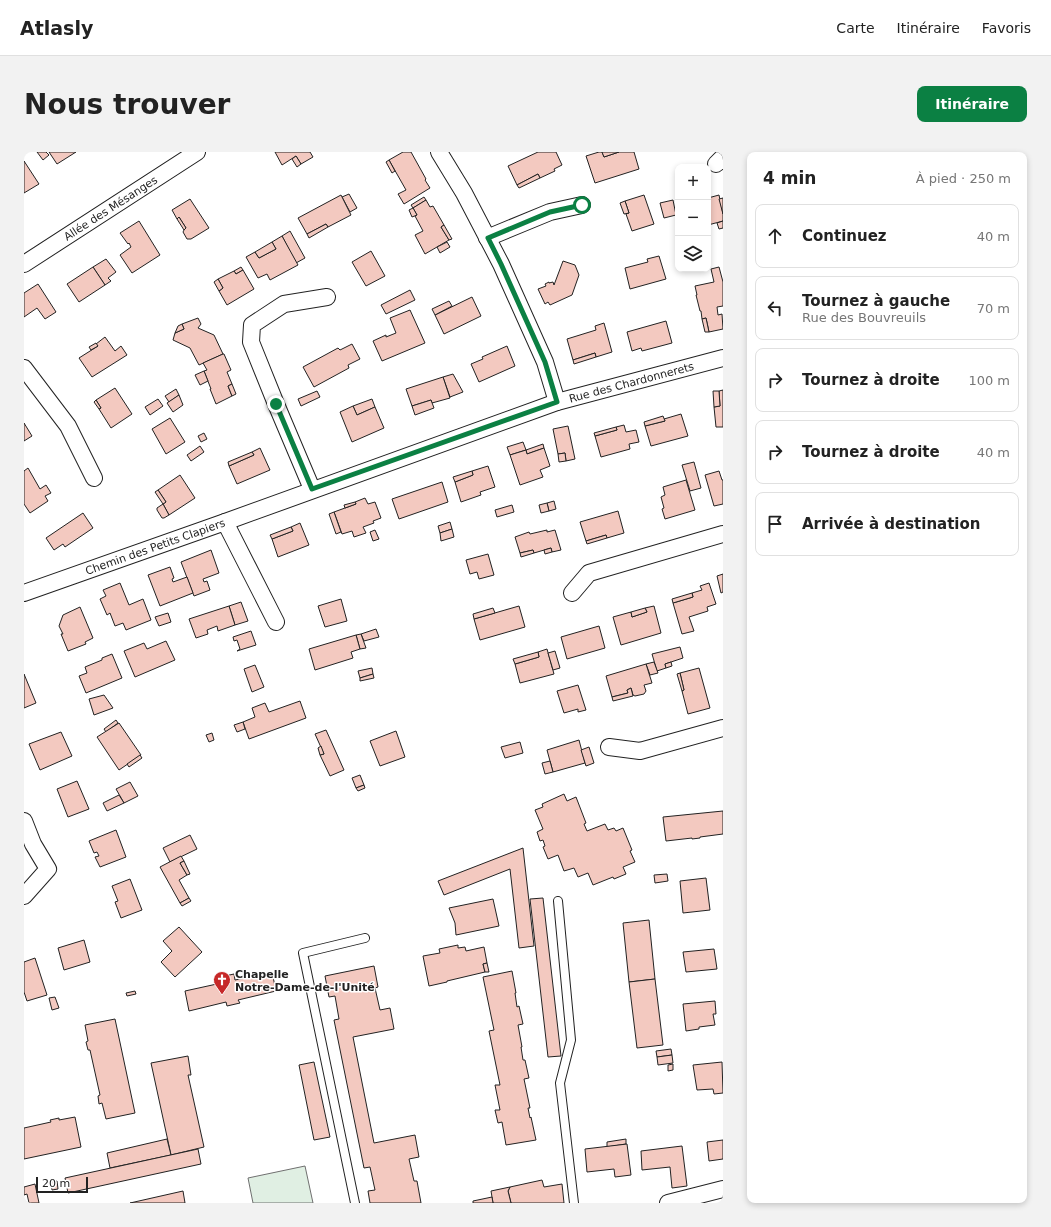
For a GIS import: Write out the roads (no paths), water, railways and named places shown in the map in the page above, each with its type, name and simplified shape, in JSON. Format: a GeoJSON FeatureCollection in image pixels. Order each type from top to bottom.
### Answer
{"type":"FeatureCollection","features":[{"type":"Feature","properties":{"kind":"street","name":"Allée des Mésanges"},"geometry":{"type":"LineString","coordinates":[[24,264],[197,152]]}},
{"type":"Feature","properties":{"kind":"street"},"geometry":{"type":"LineString","coordinates":[[439,152],[464,193],[501,264],[545,362],[557,402]]}},
{"type":"Feature","properties":{"kind":"street"},"geometry":{"type":"LineString","coordinates":[[488,238],[550,212],[582,205]]}},
{"type":"Feature","properties":{"kind":"street"},"geometry":{"type":"LineString","coordinates":[[312,489],[251,342],[252,325],[284,304],[327,297]]}},
{"type":"Feature","properties":{"kind":"street","name":"Rue des Chardonnerets"},"geometry":{"type":"LineString","coordinates":[[225,522],[312,489],[557,402],[723,358]]}},
{"type":"Feature","properties":{"kind":"street"},"geometry":{"type":"LineString","coordinates":[[24,368],[68,426],[94,478]]}},
{"type":"Feature","properties":{"kind":"street","name":"Chemin des Petits Clapiers"},"geometry":{"type":"LineString","coordinates":[[24,593],[225,522],[276,622]]}},
{"type":"Feature","properties":{"kind":"street"},"geometry":{"type":"LineString","coordinates":[[572,593],[589,573],[723,534]]}},
{"type":"Feature","properties":{"kind":"street"},"geometry":{"type":"LineString","coordinates":[[610,747],[640,751],[723,728]]}},
{"type":"Feature","properties":{"kind":"street"},"geometry":{"type":"LineString","coordinates":[[24,821],[33,844],[48,869],[24,896]]}},
{"type":"Feature","properties":{"kind":"street"},"geometry":{"type":"LineString","coordinates":[[668,1203],[723,1189]]}},
{"type":"Feature","properties":{"kind":"lane"},"geometry":{"type":"LineString","coordinates":[[558,901],[571,1040],[560,1083],[574,1203]]}},
{"type":"Feature","properties":{"kind":"lane"},"geometry":{"type":"LineString","coordinates":[[355,1203],[303,953],[365,938]]}},
{"type":"Feature","properties":{"kind":"place","name":"Chapelle Notre-Dame-de-l'Unité"},"geometry":{"type":"Point","coordinates":[222,995]}}]}
